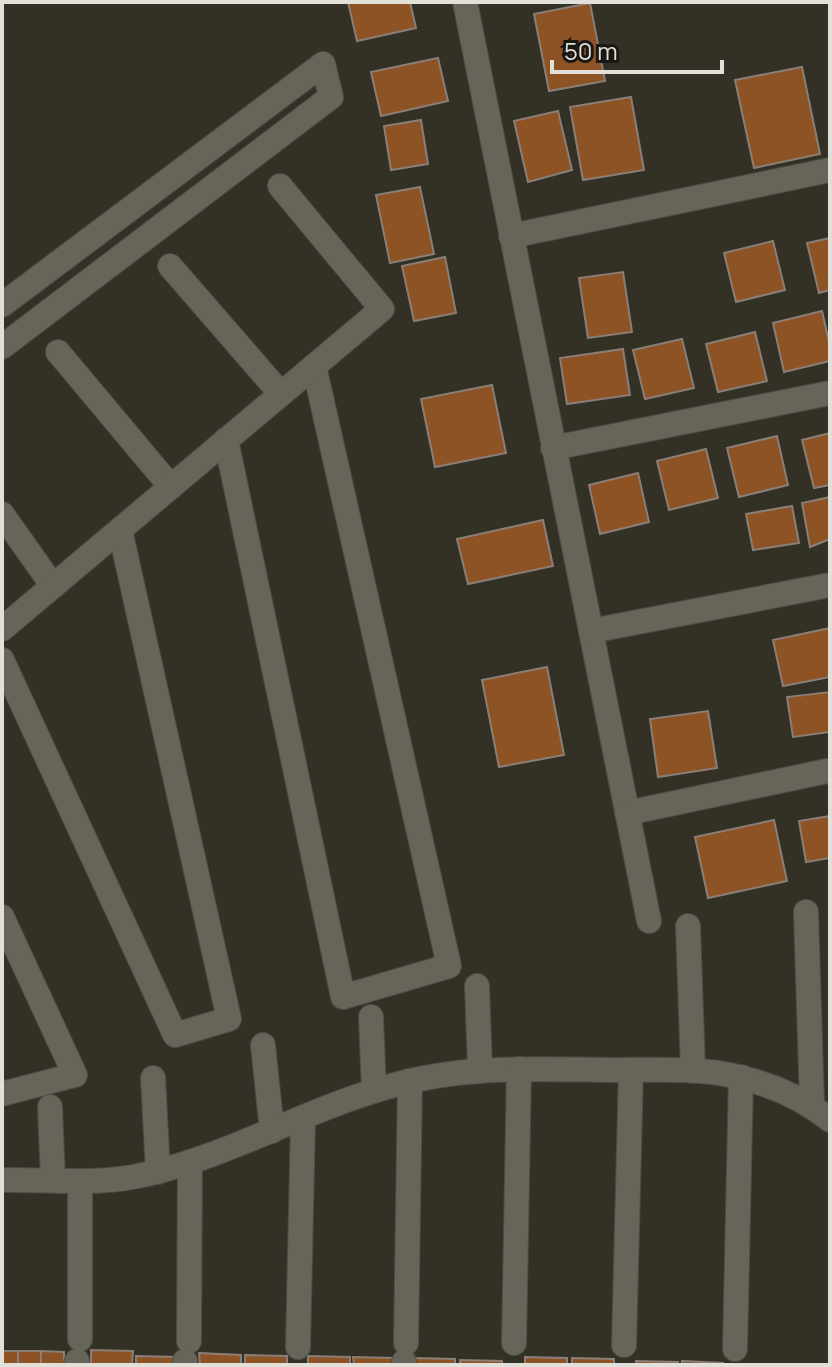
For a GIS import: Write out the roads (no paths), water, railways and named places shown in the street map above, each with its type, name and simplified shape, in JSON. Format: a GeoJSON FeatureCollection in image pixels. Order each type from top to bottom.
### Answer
{"type":"FeatureCollection","features":[{"type":"Feature","properties":{"kind":"street"},"geometry":{"type":"LineString","coordinates":[[465,2],[649,921]]}},
{"type":"Feature","properties":{"kind":"street"},"geometry":{"type":"LineString","coordinates":[[2,305],[323,64],[331,97],[2,347]]}},
{"type":"Feature","properties":{"kind":"street"},"geometry":{"type":"LineString","coordinates":[[511,236],[830,170]]}},
{"type":"Feature","properties":{"kind":"street"},"geometry":{"type":"LineString","coordinates":[[2,629],[382,309],[280,186]]}},
{"type":"Feature","properties":{"kind":"street"},"geometry":{"type":"LineString","coordinates":[[170,266],[281,394]]}},
{"type":"Feature","properties":{"kind":"street"},"geometry":{"type":"LineString","coordinates":[[58,352],[171,487]]}},
{"type":"Feature","properties":{"kind":"street"},"geometry":{"type":"LineString","coordinates":[[226,440],[343,997],[449,966],[314,366]]}},
{"type":"Feature","properties":{"kind":"street"},"geometry":{"type":"LineString","coordinates":[[553,448],[830,393]]}},
{"type":"Feature","properties":{"kind":"street"},"geometry":{"type":"LineString","coordinates":[[2,514],[53,586]]}},
{"type":"Feature","properties":{"kind":"street"},"geometry":{"type":"LineString","coordinates":[[2,660],[175,1035],[229,1019],[120,530]]}},
{"type":"Feature","properties":{"kind":"street"},"geometry":{"type":"LineString","coordinates":[[591,631],[830,585]]}},
{"type":"Feature","properties":{"kind":"street"},"geometry":{"type":"LineString","coordinates":[[627,813],[827,771]]}},
{"type":"Feature","properties":{"kind":"street"},"geometry":{"type":"LineString","coordinates":[[806,912],[821,1112]]}},
{"type":"Feature","properties":{"kind":"street"},"geometry":{"type":"LineString","coordinates":[[2,917],[75,1075],[2,1094]]}},
{"type":"Feature","properties":{"kind":"street"},"geometry":{"type":"LineString","coordinates":[[688,926],[693,1071]]}},
{"type":"Feature","properties":{"kind":"street"},"geometry":{"type":"LineString","coordinates":[[477,986],[480,1069]]}},
{"type":"Feature","properties":{"kind":"street"},"geometry":{"type":"LineString","coordinates":[[371,1017],[374,1091]]}},
{"type":"Feature","properties":{"kind":"street"},"geometry":{"type":"LineString","coordinates":[[263,1045],[272,1131]]}},
{"type":"Feature","properties":{"kind":"street"},"geometry":{"type":"LineString","coordinates":[[2,1180],[111,1180],[158,1172],[374,1091],[441,1074],[480,1069],[693,1071],[741,1077],[776,1088],[821,1112]]}},
{"type":"Feature","properties":{"kind":"street"},"geometry":{"type":"LineString","coordinates":[[514,1343],[519,1069]]}},
{"type":"Feature","properties":{"kind":"street"},"geometry":{"type":"LineString","coordinates":[[624,1345],[631,1070]]}},
{"type":"Feature","properties":{"kind":"street"},"geometry":{"type":"LineString","coordinates":[[735,1349],[741,1077]]}},
{"type":"Feature","properties":{"kind":"street"},"geometry":{"type":"LineString","coordinates":[[153,1078],[158,1172]]}},
{"type":"Feature","properties":{"kind":"street"},"geometry":{"type":"LineString","coordinates":[[405,1357],[410,1081]]}},
{"type":"Feature","properties":{"kind":"street"},"geometry":{"type":"LineString","coordinates":[[50,1107],[53,1180]]}},
{"type":"Feature","properties":{"kind":"street"},"geometry":{"type":"LineString","coordinates":[[296,1358],[303,1119]]}},
{"type":"Feature","properties":{"kind":"street"},"geometry":{"type":"LineString","coordinates":[[187,1356],[190,1162]]}},
{"type":"Feature","properties":{"kind":"street"},"geometry":{"type":"LineString","coordinates":[[78,1355],[80,1181]]}}]}
